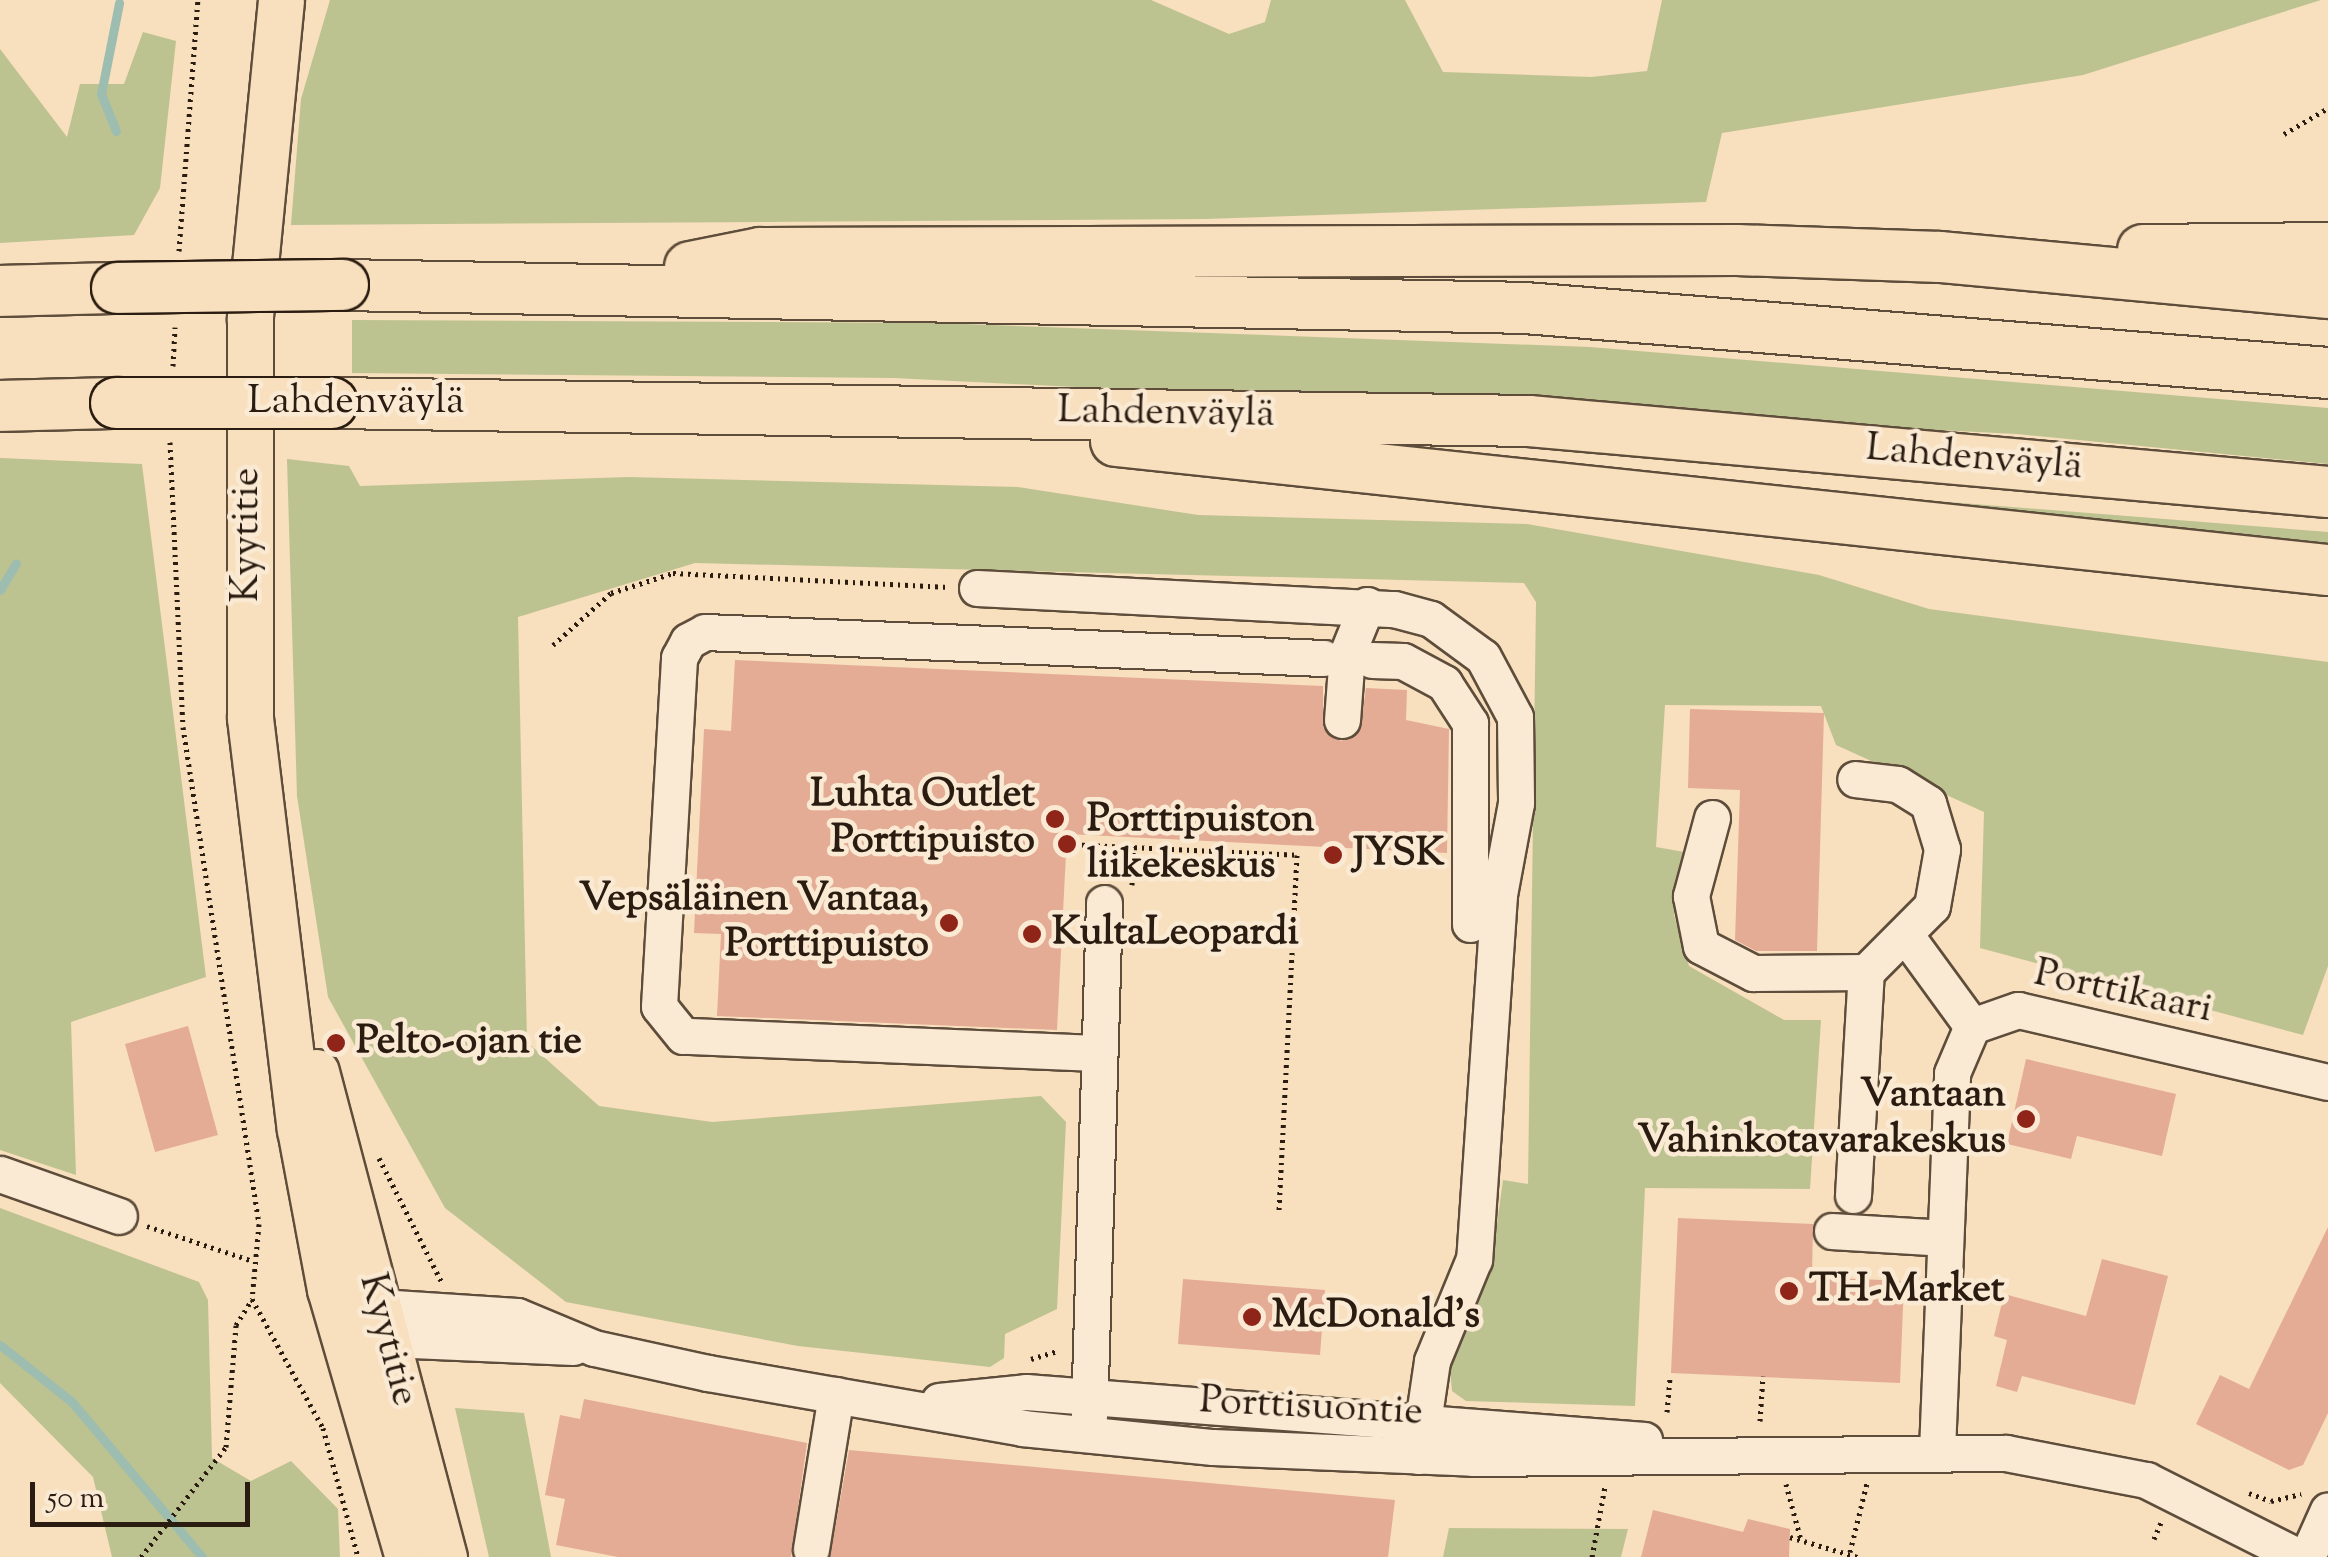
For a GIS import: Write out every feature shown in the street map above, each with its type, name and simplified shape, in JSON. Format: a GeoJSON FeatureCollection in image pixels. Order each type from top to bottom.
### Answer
{"type":"FeatureCollection","features":[{"type":"Feature","properties":{"kind":"highway"},"geometry":{"type":"LineString","coordinates":[[596,285],[760,253],[1186,246],[1940,257],[2328,248]]}},
{"type":"Feature","properties":{"kind":"highway"},"geometry":{"type":"LineString","coordinates":[[1940,257],[2328,293]]}},
{"type":"Feature","properties":{"kind":"highway"},"geometry":{"type":"LineString","coordinates":[[0,290],[596,285],[1526,308],[2328,374]]}},
{"type":"Feature","properties":{"kind":"highway","name":"Lahdenväylä"},"geometry":{"type":"LineString","coordinates":[[0,406],[332,402],[903,408],[1530,421],[2328,492]]}},
{"type":"Feature","properties":{"kind":"highway"},"geometry":{"type":"LineString","coordinates":[[903,408],[1113,441],[2014,540],[2328,570]]}},
{"type":"Feature","properties":{"kind":"highway"},"geometry":{"type":"LineString","coordinates":[[2014,540],[2328,602]]}},
{"type":"Feature","properties":{"kind":"main road","name":"Kyytitie"},"geometry":{"type":"LineString","coordinates":[[281,0],[250,318],[246,484],[250,718],[268,891],[300,1129],[340,1330],[408,1557]]}},
{"type":"Feature","properties":{"kind":"main road","name":"Kyytitie"},"geometry":{"type":"LineString","coordinates":[[268,891],[444,1557]]}},
{"type":"Feature","properties":{"kind":"street"},"geometry":{"type":"LineString","coordinates":[[977,588],[1367,605],[1432,619],[1483,657],[1515,717],[1516,803],[1499,895],[1474,1259],[1432,1360],[1420,1419],[1418,1456]]}},
{"type":"Feature","properties":{"kind":"street"},"geometry":{"type":"LineString","coordinates":[[1342,720],[1347,654],[1367,605]]}},
{"type":"Feature","properties":{"kind":"street"},"geometry":{"type":"LineString","coordinates":[[1097,1054],[682,1036],[659,1006],[679,658],[688,641],[705,632],[1323,658]]}},
{"type":"Feature","properties":{"kind":"street"},"geometry":{"type":"LineString","coordinates":[[1372,660],[1402,661],[1444,683],[1470,722],[1470,924]]}},
{"type":"Feature","properties":{"kind":"street"},"geometry":{"type":"LineString","coordinates":[[1712,818],[1692,896],[1701,946],[1753,973],[1866,972],[1907,937],[1932,906],[1942,849],[1928,804],[1897,784],[1855,779]]}},
{"type":"Feature","properties":{"kind":"street"},"geometry":{"type":"LineString","coordinates":[[1091,1436],[1086,1395],[1104,903]]}},
{"type":"Feature","properties":{"kind":"street"},"geometry":{"type":"LineString","coordinates":[[1907,937],[1972,1026],[1952,1073],[1938,1451]]}},
{"type":"Feature","properties":{"kind":"street"},"geometry":{"type":"LineString","coordinates":[[1853,1196],[1866,972]]}},
{"type":"Feature","properties":{"kind":"street","name":"Porttikaari"},"geometry":{"type":"LineString","coordinates":[[1972,1026],[2018,1010],[2328,1082]]}},
{"type":"Feature","properties":{"kind":"street"},"geometry":{"type":"LineString","coordinates":[[0,1174],[119,1216]]}},
{"type":"Feature","properties":{"kind":"street"},"geometry":{"type":"LineString","coordinates":[[1832,1231],[1946,1238]]}},
{"type":"Feature","properties":{"kind":"street","name":"Porttisuontie"},"geometry":{"type":"LineString","coordinates":[[340,1330],[517,1316],[594,1348],[836,1395],[1091,1436],[1418,1456],[1938,1451],[2086,1464],[2146,1480],[2299,1557]]}},
{"type":"Feature","properties":{"kind":"street"},"geometry":{"type":"LineString","coordinates":[[811,1548],[836,1395]]}},
{"type":"Feature","properties":{"kind":"street","name":"Porttisuontie"},"geometry":{"type":"LineString","coordinates":[[908,1404],[1086,1395],[1580,1429],[1714,1452]]}},
{"type":"Feature","properties":{"kind":"street"},"geometry":{"type":"LineString","coordinates":[[2307,1557],[2328,1510]]}},
{"type":"Feature","properties":{"kind":"path"},"geometry":{"type":"LineString","coordinates":[[178,256],[198,0]]}},
{"type":"Feature","properties":{"kind":"path"},"geometry":{"type":"LineString","coordinates":[[2284,134],[2328,108]]}},
{"type":"Feature","properties":{"kind":"path"},"geometry":{"type":"LineString","coordinates":[[172,388],[176,313]]}},
{"type":"Feature","properties":{"kind":"path"},"geometry":{"type":"LineString","coordinates":[[141,1557],[184,1508],[226,1446],[236,1325],[252,1299],[259,1224],[183,727],[171,426]]}},
{"type":"Feature","properties":{"kind":"path"},"geometry":{"type":"LineString","coordinates":[[553,645],[620,587],[673,573],[977,588]]}},
{"type":"Feature","properties":{"kind":"path"},"geometry":{"type":"LineString","coordinates":[[1066,844],[1297,856],[1280,1212]]}},
{"type":"Feature","properties":{"kind":"path"},"geometry":{"type":"LineString","coordinates":[[388,1174],[438,1268]]}},
{"type":"Feature","properties":{"kind":"path"},"geometry":{"type":"LineString","coordinates":[[119,1216],[253,1261]]}},
{"type":"Feature","properties":{"kind":"path"},"geometry":{"type":"LineString","coordinates":[[252,1299],[323,1428],[358,1557]]}},
{"type":"Feature","properties":{"kind":"path"},"geometry":{"type":"LineString","coordinates":[[1667,1412],[1670,1376]]}},
{"type":"Feature","properties":{"kind":"path"},"geometry":{"type":"LineString","coordinates":[[1760,1422],[1763,1376]]}},
{"type":"Feature","properties":{"kind":"path"},"geometry":{"type":"LineString","coordinates":[[1850,1552],[1868,1480]]}},
{"type":"Feature","properties":{"kind":"path"},"geometry":{"type":"LineString","coordinates":[[1786,1481],[1801,1540]]}},
{"type":"Feature","properties":{"kind":"path"},"geometry":{"type":"LineString","coordinates":[[1592,1557],[1606,1484]]}},
{"type":"Feature","properties":{"kind":"path"},"geometry":{"type":"LineString","coordinates":[[2154,1539],[2163,1517]]}},
{"type":"Feature","properties":{"kind":"path"},"geometry":{"type":"LineString","coordinates":[[1790,1536],[1858,1557]]}},
{"type":"Feature","properties":{"kind":"green space"},"geometry":{"type":"Polygon","coordinates":[[[330,0],[1151,0],[1229,34],[1265,22],[1271,0],[1405,0],[1443,72],[1591,77],[1647,71],[1662,0],[2321,0],[2083,75],[1722,133],[1706,202],[1205,219],[291,225],[301,99],[330,0]]]}},
{"type":"Feature","properties":{"kind":"green space"},"geometry":{"type":"Polygon","coordinates":[[[143,32],[176,41],[160,188],[134,235],[0,243],[0,49],[67,137],[80,84],[124,84],[143,32]]]}},
{"type":"Feature","properties":{"kind":"green space"},"geometry":{"type":"Polygon","coordinates":[[[352,320],[937,323],[1590,347],[2328,408],[2328,464],[2017,434],[894,378],[352,373],[352,320]]]}},
{"type":"Feature","properties":{"kind":"green space"},"geometry":{"type":"Polygon","coordinates":[[[0,458],[142,464],[206,977],[71,1022],[76,1175],[0,1150],[0,458]]]}},
{"type":"Feature","properties":{"kind":"green space"},"geometry":{"type":"Polygon","coordinates":[[[287,459],[349,466],[360,486],[628,477],[1018,487],[1198,515],[1527,524],[1819,575],[1929,609],[2328,662],[2328,966],[2303,1035],[1980,948],[1984,812],[1836,745],[1821,706],[1665,705],[1656,847],[1690,853],[1674,915],[1689,966],[1784,1020],[1821,1020],[1810,1189],[1645,1188],[1635,1406],[1466,1401],[1452,1391],[1449,1357],[1491,1268],[1503,1180],[1528,1184],[1536,602],[1524,583],[695,563],[518,617],[527,1042],[599,1106],[712,1122],[1041,1096],[1066,1122],[1057,1309],[1005,1334],[1004,1358],[990,1367],[798,1346],[566,1302],[445,1208],[328,997],[297,796],[287,459]]]}},
{"type":"Feature","properties":{"kind":"green space"},"geometry":{"type":"Polygon","coordinates":[[[1836,493],[2328,532],[2328,551],[2089,527],[1836,493]]]}},
{"type":"Feature","properties":{"kind":"green space"},"geometry":{"type":"Polygon","coordinates":[[[0,1208],[199,1282],[208,1300],[212,1458],[251,1481],[291,1461],[338,1509],[340,1557],[112,1557],[93,1477],[0,1383],[0,1208]]]}},
{"type":"Feature","properties":{"kind":"green space"},"geometry":{"type":"Polygon","coordinates":[[[455,1408],[524,1413],[551,1557],[489,1557],[455,1408]]]}},
{"type":"Feature","properties":{"kind":"green space"},"geometry":{"type":"Polygon","coordinates":[[[1449,1528],[1628,1529],[1621,1557],[1443,1557],[1449,1528]]]}},
{"type":"Feature","properties":{"kind":"building"},"geometry":{"type":"Polygon","coordinates":[[[735,660],[1323,686],[1323,728],[1341,741],[1360,731],[1366,688],[1407,690],[1406,720],[1449,729],[1447,853],[1067,834],[1057,1030],[717,1016],[721,934],[694,933],[704,729],[731,731],[735,660]]]}},
{"type":"Feature","properties":{"kind":"building"},"geometry":{"type":"Polygon","coordinates":[[[1690,709],[1824,713],[1817,951],[1756,951],[1735,940],[1740,790],[1688,788],[1690,709]]]}},
{"type":"Feature","properties":{"kind":"building"},"geometry":{"type":"Polygon","coordinates":[[[188,1026],[218,1135],[155,1152],[125,1044],[188,1026]]]}},
{"type":"Feature","properties":{"kind":"building"},"geometry":{"type":"Polygon","coordinates":[[[2026,1059],[2176,1094],[2162,1156],[2077,1136],[2071,1159],[2007,1144],[2026,1059]]]}},
{"type":"Feature","properties":{"kind":"building","name":"TH-Market"},"geometry":{"type":"Polygon","coordinates":[[[1678,1218],[1813,1224],[1812,1277],[1904,1281],[1900,1383],[1671,1373],[1678,1218]]]}},
{"type":"Feature","properties":{"kind":"building"},"geometry":{"type":"Polygon","coordinates":[[[2328,1227],[2328,1413],[2303,1465],[2289,1470],[2196,1424],[2220,1375],[2249,1389],[2328,1227]]]}},
{"type":"Feature","properties":{"kind":"building"},"geometry":{"type":"Polygon","coordinates":[[[2102,1259],[2168,1276],[2135,1405],[2022,1376],[2017,1392],[1996,1386],[2007,1340],[1994,1336],[2004,1294],[2086,1316],[2102,1259]]]}},
{"type":"Feature","properties":{"kind":"building","name":"McDonald's"},"geometry":{"type":"Polygon","coordinates":[[[1183,1279],[1325,1290],[1320,1355],[1178,1344],[1183,1279]]]}},
{"type":"Feature","properties":{"kind":"building"},"geometry":{"type":"Polygon","coordinates":[[[584,1399],[807,1443],[791,1557],[618,1557],[556,1545],[565,1499],[545,1495],[560,1415],[580,1419],[584,1399]]]}},
{"type":"Feature","properties":{"kind":"building"},"geometry":{"type":"Polygon","coordinates":[[[849,1450],[1395,1500],[1388,1557],[830,1557],[849,1450]]]}},
{"type":"Feature","properties":{"kind":"building"},"geometry":{"type":"Polygon","coordinates":[[[1653,1510],[1743,1532],[1748,1519],[1790,1529],[1789,1557],[1641,1557],[1653,1510]]]}},
{"type":"Feature","properties":{"kind":"waterway"},"geometry":{"type":"LineString","coordinates":[[116,131],[101,94],[119,3]]}},
{"type":"Feature","properties":{"kind":"waterway"},"geometry":{"type":"LineString","coordinates":[[0,590],[16,563]]}},
{"type":"Feature","properties":{"kind":"waterway"},"geometry":{"type":"LineString","coordinates":[[0,1345],[72,1402],[202,1557]]}},
{"type":"Feature","properties":{"kind":"place","name":"Luhta Outlet Porttipuisto"},"geometry":{"type":"Point","coordinates":[1055,819]}},
{"type":"Feature","properties":{"kind":"place","name":"Porttipuiston liikekeskus"},"geometry":{"type":"Point","coordinates":[1067,844]}},
{"type":"Feature","properties":{"kind":"place","name":"JYSK"},"geometry":{"type":"Point","coordinates":[1333,855]}},
{"type":"Feature","properties":{"kind":"place","name":"Vepsäläinen Vantaa, Porttipuisto"},"geometry":{"type":"Point","coordinates":[949,923]}},
{"type":"Feature","properties":{"kind":"place","name":"KultaLeopardi"},"geometry":{"type":"Point","coordinates":[1032,934]}},
{"type":"Feature","properties":{"kind":"place","name":"Pelto-ojan tie"},"geometry":{"type":"Point","coordinates":[336,1043]}},
{"type":"Feature","properties":{"kind":"place","name":"Vantaan Vahinkotavarakeskus"},"geometry":{"type":"Point","coordinates":[2026,1119]}},
{"type":"Feature","properties":{"kind":"place","name":"TH-Market"},"geometry":{"type":"Point","coordinates":[1789,1291]}},
{"type":"Feature","properties":{"kind":"place","name":"McDonald's"},"geometry":{"type":"Point","coordinates":[1252,1317]}}]}
